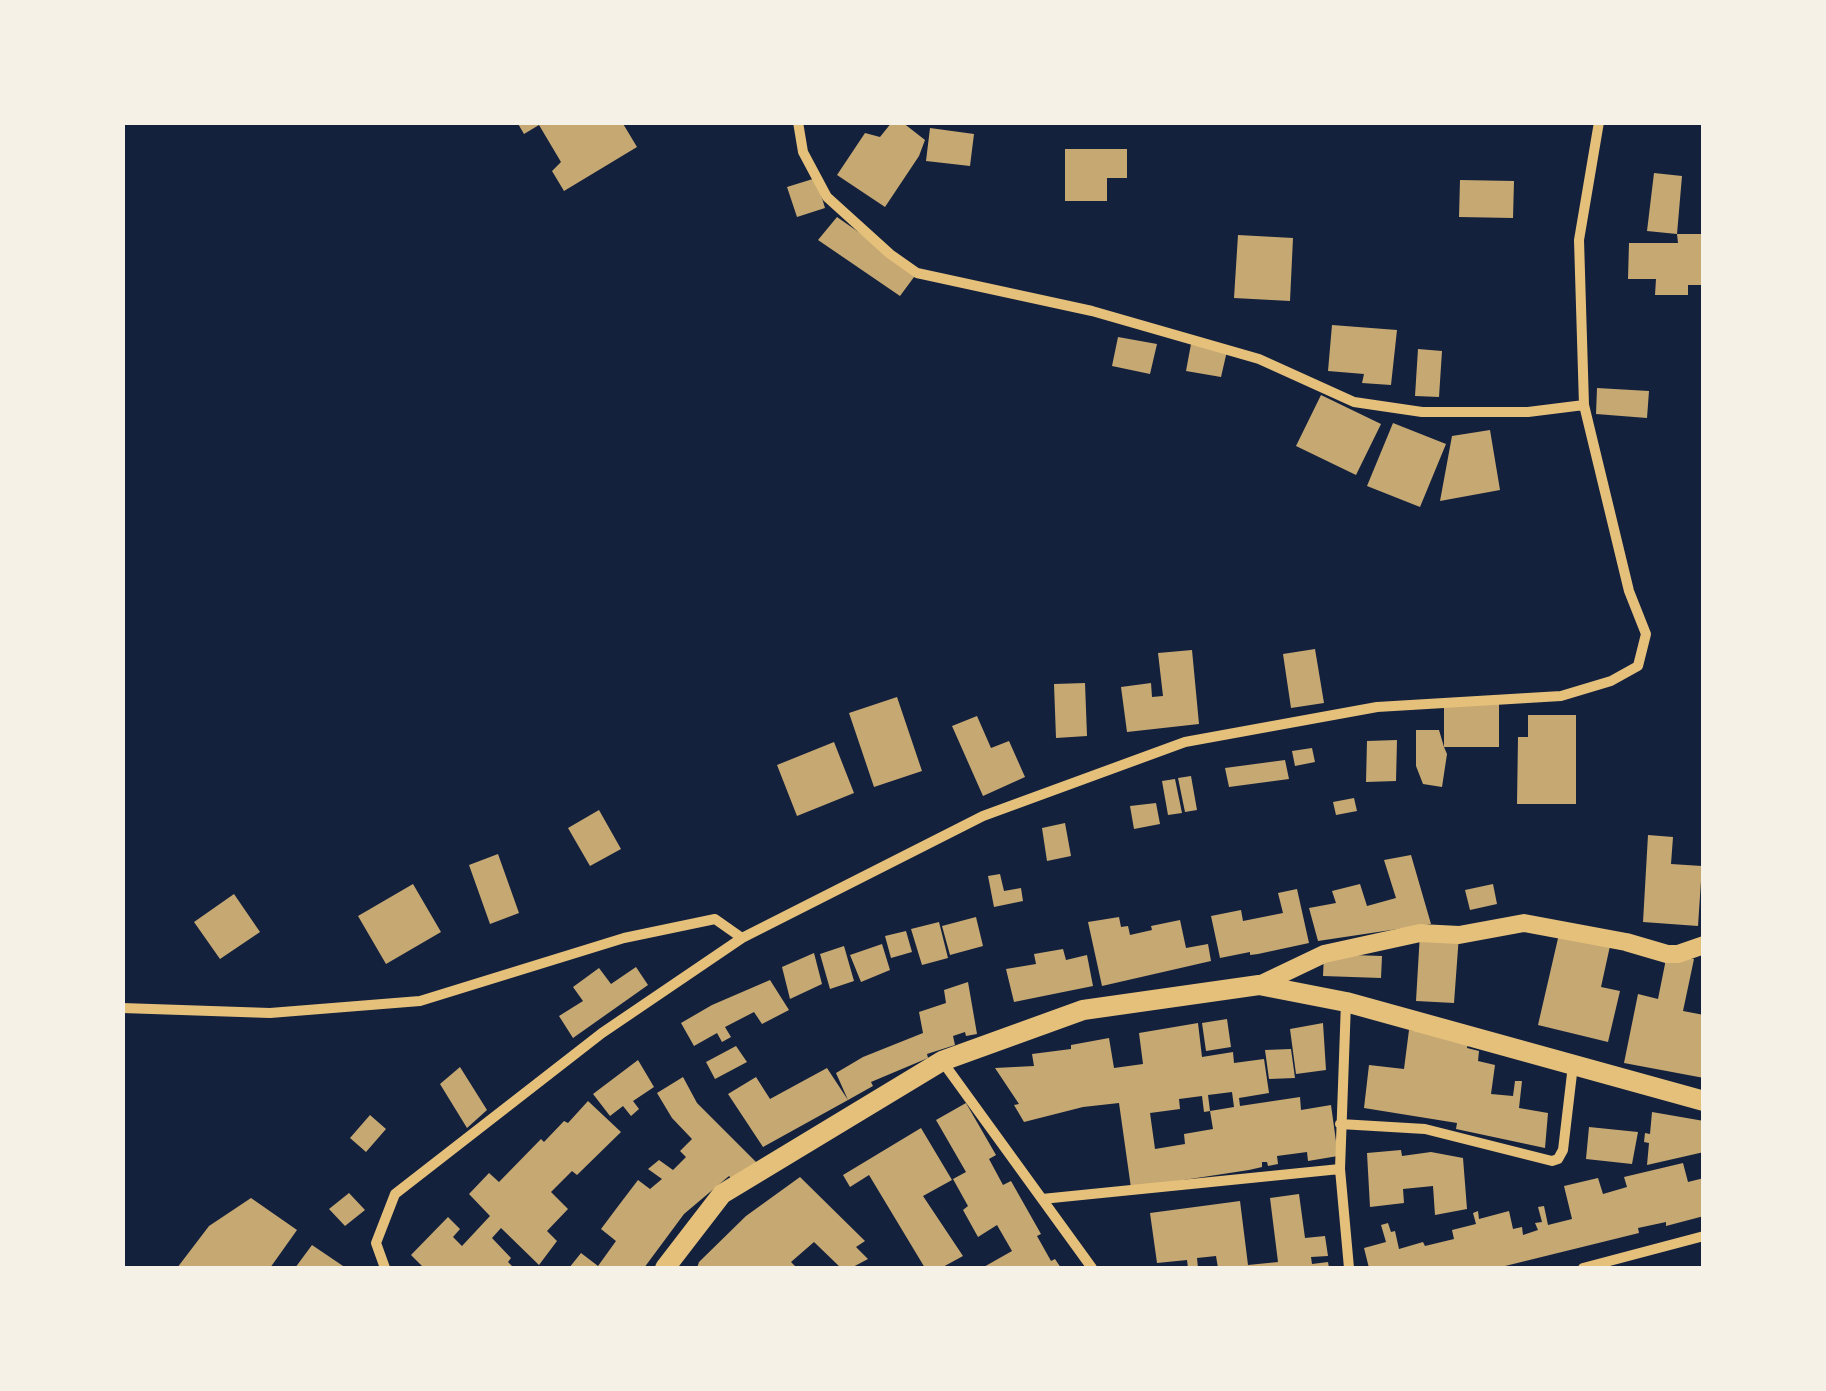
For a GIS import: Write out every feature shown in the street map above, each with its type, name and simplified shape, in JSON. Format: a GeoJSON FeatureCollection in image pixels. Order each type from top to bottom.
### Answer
{"type":"FeatureCollection","features":[{"type":"Feature","properties":{"kind":"main road"},"geometry":{"type":"LineString","coordinates":[[665,1268],[722,1194],[942,1061],[1083,1010],[1259,985],[1346,1002],[1704,1100]]}},
{"type":"Feature","properties":{"kind":"street"},"geometry":{"type":"LineString","coordinates":[[798,122],[803,152],[826,196],[917,273],[1092,311],[1259,360],[1354,402],[1422,412],[1528,412],[1584,406]]}},
{"type":"Feature","properties":{"kind":"street"},"geometry":{"type":"LineString","coordinates":[[385,1268],[376,1243],[395,1194],[602,1033],[742,938],[983,816],[1185,742],[1377,707],[1561,696],[1612,681],[1638,666],[1646,634],[1629,590],[1584,406],[1580,240],[1599,122]]}},
{"type":"Feature","properties":{"kind":"street"},"geometry":{"type":"LineString","coordinates":[[122,1008],[270,1013],[420,1001],[624,938],[715,919],[742,938]]}},
{"type":"Feature","properties":{"kind":"street"},"geometry":{"type":"LineString","coordinates":[[1259,985],[1324,954],[1420,933],[1459,935],[1524,924],[1626,942],[1667,954],[1704,945]]}},
{"type":"Feature","properties":{"kind":"street"},"geometry":{"type":"LineString","coordinates":[[1346,1002],[1340,1169],[1349,1268]]}},
{"type":"Feature","properties":{"kind":"street"},"geometry":{"type":"LineString","coordinates":[[942,1061],[1092,1268]]}},
{"type":"Feature","properties":{"kind":"street"},"geometry":{"type":"LineString","coordinates":[[1340,1124],[1426,1129],[1552,1161],[1563,1150],[1573,1065]]}},
{"type":"Feature","properties":{"kind":"street"},"geometry":{"type":"LineString","coordinates":[[1042,1200],[1340,1169]]}},
{"type":"Feature","properties":{"kind":"street"},"geometry":{"type":"LineString","coordinates":[[1583,1268],[1704,1236]]}},
{"type":"Feature","properties":{"kind":"building"},"geometry":{"type":"Polygon","coordinates":[[[517,122],[622,122],[637,147],[564,191],[552,171],[561,162],[539,125],[524,134],[517,122]]]}},
{"type":"Feature","properties":{"kind":"building"},"geometry":{"type":"Polygon","coordinates":[[[892,122],[902,122],[925,140],[919,156],[885,207],[837,175],[865,133],[880,137],[892,122]]]}},
{"type":"Feature","properties":{"kind":"building"},"geometry":{"type":"Polygon","coordinates":[[[930,128],[974,134],[970,166],[926,161],[930,128]]]}},
{"type":"Feature","properties":{"kind":"building"},"geometry":{"type":"Polygon","coordinates":[[[1065,149],[1127,149],[1127,178],[1107,178],[1107,201],[1065,201],[1065,149]]]}},
{"type":"Feature","properties":{"kind":"building"},"geometry":{"type":"Polygon","coordinates":[[[1654,173],[1682,176],[1677,234],[1647,231],[1654,173]]]}},
{"type":"Feature","properties":{"kind":"building"},"geometry":{"type":"Polygon","coordinates":[[[816,178],[825,208],[797,217],[787,187],[816,178]]]}},
{"type":"Feature","properties":{"kind":"building"},"geometry":{"type":"Polygon","coordinates":[[[1460,180],[1514,181],[1513,218],[1459,217],[1460,180]]]}},
{"type":"Feature","properties":{"kind":"building"},"geometry":{"type":"Polygon","coordinates":[[[837,217],[917,273],[900,296],[818,240],[837,217]]]}},
{"type":"Feature","properties":{"kind":"building"},"geometry":{"type":"Polygon","coordinates":[[[1677,234],[1704,234],[1702,285],[1688,285],[1688,295],[1655,295],[1656,279],[1628,279],[1629,243],[1678,243],[1677,234]]]}},
{"type":"Feature","properties":{"kind":"building"},"geometry":{"type":"Polygon","coordinates":[[[1238,235],[1293,238],[1290,301],[1234,298],[1238,235]]]}},
{"type":"Feature","properties":{"kind":"building"},"geometry":{"type":"Polygon","coordinates":[[[1332,325],[1397,330],[1391,385],[1362,383],[1364,374],[1328,371],[1332,325]]]}},
{"type":"Feature","properties":{"kind":"building"},"geometry":{"type":"Polygon","coordinates":[[[1118,337],[1157,344],[1150,374],[1112,366],[1118,337]]]}},
{"type":"Feature","properties":{"kind":"building"},"geometry":{"type":"Polygon","coordinates":[[[1191,344],[1227,351],[1221,377],[1186,371],[1191,344]]]}},
{"type":"Feature","properties":{"kind":"building"},"geometry":{"type":"Polygon","coordinates":[[[1418,349],[1442,351],[1439,397],[1415,396],[1418,349]]]}},
{"type":"Feature","properties":{"kind":"building"},"geometry":{"type":"Polygon","coordinates":[[[1597,388],[1649,391],[1647,418],[1596,414],[1597,388]]]}},
{"type":"Feature","properties":{"kind":"building"},"geometry":{"type":"Polygon","coordinates":[[[1321,395],[1381,424],[1356,475],[1296,446],[1321,395]]]}},
{"type":"Feature","properties":{"kind":"building"},"geometry":{"type":"Polygon","coordinates":[[[1393,423],[1446,444],[1420,507],[1367,486],[1393,423]]]}},
{"type":"Feature","properties":{"kind":"building"},"geometry":{"type":"Polygon","coordinates":[[[1490,430],[1500,490],[1440,501],[1452,436],[1490,430]]]}},
{"type":"Feature","properties":{"kind":"building"},"geometry":{"type":"Polygon","coordinates":[[[1315,649],[1324,703],[1291,708],[1283,654],[1315,649]]]}},
{"type":"Feature","properties":{"kind":"building"},"geometry":{"type":"Polygon","coordinates":[[[1192,650],[1199,724],[1127,732],[1121,687],[1151,683],[1152,697],[1163,696],[1158,653],[1192,650]]]}},
{"type":"Feature","properties":{"kind":"building"},"geometry":{"type":"Polygon","coordinates":[[[1085,683],[1087,736],[1056,738],[1054,684],[1085,683]]]}},
{"type":"Feature","properties":{"kind":"building"},"geometry":{"type":"Polygon","coordinates":[[[897,697],[922,771],[874,787],[849,713],[897,697]]]}},
{"type":"Feature","properties":{"kind":"building"},"geometry":{"type":"Polygon","coordinates":[[[1444,701],[1499,702],[1499,747],[1444,747],[1444,701]]]}},
{"type":"Feature","properties":{"kind":"building"},"geometry":{"type":"Polygon","coordinates":[[[1528,715],[1576,715],[1576,804],[1517,804],[1518,737],[1528,737],[1528,715]]]}},
{"type":"Feature","properties":{"kind":"building"},"geometry":{"type":"Polygon","coordinates":[[[977,716],[991,748],[1009,741],[1025,777],[983,796],[952,726],[977,716]]]}},
{"type":"Feature","properties":{"kind":"building"},"geometry":{"type":"Polygon","coordinates":[[[1416,730],[1439,730],[1447,754],[1442,787],[1423,784],[1416,766],[1416,730]]]}},
{"type":"Feature","properties":{"kind":"building"},"geometry":{"type":"Polygon","coordinates":[[[1397,740],[1396,781],[1366,782],[1367,741],[1397,740]]]}},
{"type":"Feature","properties":{"kind":"building"},"geometry":{"type":"Polygon","coordinates":[[[834,742],[854,793],[797,816],[777,765],[834,742]]]}},
{"type":"Feature","properties":{"kind":"building"},"geometry":{"type":"Polygon","coordinates":[[[1312,748],[1315,762],[1295,766],[1292,751],[1312,748]]]}},
{"type":"Feature","properties":{"kind":"building"},"geometry":{"type":"Polygon","coordinates":[[[1285,760],[1289,779],[1229,787],[1225,768],[1285,760]]]}},
{"type":"Feature","properties":{"kind":"building"},"geometry":{"type":"Polygon","coordinates":[[[1191,776],[1197,810],[1185,812],[1178,778],[1191,776]]]}},
{"type":"Feature","properties":{"kind":"building"},"geometry":{"type":"Polygon","coordinates":[[[1175,779],[1182,813],[1168,815],[1162,781],[1175,779]]]}},
{"type":"Feature","properties":{"kind":"building"},"geometry":{"type":"Polygon","coordinates":[[[1354,798],[1357,811],[1336,815],[1333,802],[1354,798]]]}},
{"type":"Feature","properties":{"kind":"building"},"geometry":{"type":"Polygon","coordinates":[[[1156,803],[1160,824],[1134,829],[1130,806],[1156,803]]]}},
{"type":"Feature","properties":{"kind":"building"},"geometry":{"type":"Polygon","coordinates":[[[599,810],[621,849],[590,866],[568,828],[599,810]]]}},
{"type":"Feature","properties":{"kind":"building"},"geometry":{"type":"Polygon","coordinates":[[[1065,823],[1071,856],[1047,861],[1042,828],[1065,823]]]}},
{"type":"Feature","properties":{"kind":"building"},"geometry":{"type":"Polygon","coordinates":[[[1648,835],[1673,837],[1671,864],[1702,866],[1698,926],[1643,922],[1648,835]]]}},
{"type":"Feature","properties":{"kind":"building"},"geometry":{"type":"Polygon","coordinates":[[[498,854],[519,913],[490,924],[469,865],[498,854]]]}},
{"type":"Feature","properties":{"kind":"building"},"geometry":{"type":"Polygon","coordinates":[[[1411,855],[1431,924],[1318,941],[1309,908],[1336,903],[1332,891],[1360,884],[1367,906],[1396,898],[1384,860],[1411,855]]]}},
{"type":"Feature","properties":{"kind":"building"},"geometry":{"type":"Polygon","coordinates":[[[1000,874],[1004,891],[1021,888],[1023,901],[994,907],[988,876],[1000,874]]]}},
{"type":"Feature","properties":{"kind":"building"},"geometry":{"type":"Polygon","coordinates":[[[413,884],[441,932],[386,964],[358,916],[413,884]]]}},
{"type":"Feature","properties":{"kind":"building"},"geometry":{"type":"Polygon","coordinates":[[[1493,884],[1497,904],[1470,910],[1465,890],[1493,884]]]}},
{"type":"Feature","properties":{"kind":"building"},"geometry":{"type":"Polygon","coordinates":[[[1297,889],[1309,943],[1220,958],[1211,916],[1241,910],[1243,921],[1283,913],[1278,893],[1297,889]]]}},
{"type":"Feature","properties":{"kind":"building"},"geometry":{"type":"Polygon","coordinates":[[[234,894],[260,932],[220,959],[194,922],[234,894]]]}},
{"type":"Feature","properties":{"kind":"building"},"geometry":{"type":"Polygon","coordinates":[[[976,917],[983,946],[950,955],[942,926],[976,917]]]}},
{"type":"Feature","properties":{"kind":"building"},"geometry":{"type":"Polygon","coordinates":[[[1119,917],[1121,927],[1128,926],[1130,935],[1180,920],[1186,948],[1208,944],[1211,961],[1102,986],[1088,922],[1119,917]]]}},
{"type":"Feature","properties":{"kind":"building"},"geometry":{"type":"Polygon","coordinates":[[[939,922],[948,958],[922,965],[911,929],[939,922]]]}},
{"type":"Feature","properties":{"kind":"building"},"geometry":{"type":"Polygon","coordinates":[[[906,931],[912,952],[891,958],[885,936],[906,931]]]}},
{"type":"Feature","properties":{"kind":"building"},"geometry":{"type":"Polygon","coordinates":[[[1420,933],[1459,935],[1454,1003],[1416,1001],[1420,933]]]}},
{"type":"Feature","properties":{"kind":"building"},"geometry":{"type":"Polygon","coordinates":[[[1559,934],[1610,946],[1601,987],[1620,991],[1608,1042],[1538,1025],[1559,934]]]}},
{"type":"Feature","properties":{"kind":"building"},"geometry":{"type":"Polygon","coordinates":[[[882,944],[890,970],[861,982],[850,955],[882,944]]]}},
{"type":"Feature","properties":{"kind":"building"},"geometry":{"type":"Polygon","coordinates":[[[844,946],[854,981],[830,989],[820,954],[844,946]]]}},
{"type":"Feature","properties":{"kind":"building"},"geometry":{"type":"Polygon","coordinates":[[[1063,949],[1066,960],[1087,955],[1093,986],[1014,1002],[1006,969],[1036,964],[1034,954],[1063,949]]]}},
{"type":"Feature","properties":{"kind":"building"},"geometry":{"type":"Polygon","coordinates":[[[814,953],[822,984],[790,999],[782,967],[814,953]]]}},
{"type":"Feature","properties":{"kind":"building"},"geometry":{"type":"Polygon","coordinates":[[[1324,954],[1382,956],[1381,978],[1323,976],[1324,954]]]}},
{"type":"Feature","properties":{"kind":"building"},"geometry":{"type":"Polygon","coordinates":[[[1667,954],[1694,959],[1683,1011],[1704,1015],[1704,1078],[1624,1063],[1638,994],[1658,999],[1667,954]]]}},
{"type":"Feature","properties":{"kind":"building"},"geometry":{"type":"Polygon","coordinates":[[[636,967],[648,985],[573,1038],[559,1016],[583,1001],[573,987],[599,968],[611,984],[636,967]]]}},
{"type":"Feature","properties":{"kind":"building"},"geometry":{"type":"Polygon","coordinates":[[[770,980],[789,1010],[762,1024],[754,1012],[725,1027],[731,1037],[722,1042],[717,1033],[694,1046],[681,1023],[770,980]]]}},
{"type":"Feature","properties":{"kind":"building"},"geometry":{"type":"Polygon","coordinates":[[[968,982],[977,1034],[953,1036],[955,1045],[927,1054],[928,1058],[871,1082],[873,1086],[848,1100],[836,1073],[863,1057],[923,1033],[919,1012],[946,1003],[944,990],[968,982]]]}},
{"type":"Feature","properties":{"kind":"building"},"geometry":{"type":"Polygon","coordinates":[[[1227,1019],[1231,1047],[1206,1051],[1202,1023],[1227,1019]]]}},
{"type":"Feature","properties":{"kind":"building"},"geometry":{"type":"Polygon","coordinates":[[[1198,1023],[1202,1057],[1233,1052],[1234,1063],[1264,1059],[1269,1093],[1239,1098],[1240,1106],[1300,1097],[1301,1110],[1331,1105],[1338,1156],[1308,1161],[1307,1152],[1277,1156],[1278,1164],[1268,1166],[1262,1162],[1262,1167],[1249,1170],[1131,1188],[1119,1103],[1083,1107],[1024,1122],[1014,1105],[1019,1104],[995,1068],[1034,1066],[1032,1054],[1071,1049],[1071,1045],[1109,1038],[1114,1068],[1143,1064],[1139,1033],[1198,1023]],[[1232,1092],[1208,1095],[1210,1111],[1234,1107],[1232,1092]],[[1202,1096],[1179,1099],[1180,1109],[1150,1113],[1155,1149],[1185,1144],[1184,1134],[1213,1129],[1210,1111],[1204,1112],[1202,1096]]]}},
{"type":"Feature","properties":{"kind":"building"},"geometry":{"type":"Polygon","coordinates":[[[1323,1023],[1326,1070],[1296,1074],[1290,1029],[1323,1023]]]}},
{"type":"Feature","properties":{"kind":"building"},"geometry":{"type":"Polygon","coordinates":[[[1409,1030],[1438,1033],[1479,1051],[1478,1061],[1495,1065],[1491,1094],[1513,1096],[1515,1081],[1522,1081],[1519,1108],[1548,1113],[1545,1148],[1456,1129],[1457,1123],[1364,1108],[1369,1065],[1404,1069],[1409,1030]]]}},
{"type":"Feature","properties":{"kind":"building"},"geometry":{"type":"Polygon","coordinates":[[[736,1046],[747,1062],[715,1079],[706,1062],[736,1046]]]}},
{"type":"Feature","properties":{"kind":"building"},"geometry":{"type":"Polygon","coordinates":[[[1291,1049],[1295,1078],[1269,1079],[1265,1050],[1291,1049]]]}},
{"type":"Feature","properties":{"kind":"building"},"geometry":{"type":"Polygon","coordinates":[[[638,1060],[654,1087],[633,1101],[639,1109],[631,1116],[623,1106],[610,1116],[593,1094],[638,1060]]]}},
{"type":"Feature","properties":{"kind":"building"},"geometry":{"type":"Polygon","coordinates":[[[460,1067],[487,1110],[467,1128],[440,1084],[460,1067]]]}},
{"type":"Feature","properties":{"kind":"building"},"geometry":{"type":"Polygon","coordinates":[[[827,1068],[848,1100],[763,1147],[728,1094],[756,1077],[770,1099],[827,1068]]]}},
{"type":"Feature","properties":{"kind":"building"},"geometry":{"type":"Polygon","coordinates":[[[683,1077],[697,1103],[759,1165],[735,1182],[729,1176],[684,1214],[644,1268],[569,1268],[581,1253],[598,1266],[616,1241],[601,1229],[638,1180],[650,1189],[662,1179],[648,1169],[659,1160],[673,1170],[686,1157],[680,1151],[692,1139],[672,1118],[657,1093],[683,1077]]]}},
{"type":"Feature","properties":{"kind":"building"},"geometry":{"type":"Polygon","coordinates":[[[588,1101],[621,1132],[577,1175],[572,1171],[551,1192],[568,1209],[547,1231],[557,1241],[539,1265],[501,1228],[492,1238],[511,1258],[508,1262],[514,1268],[424,1268],[411,1255],[448,1217],[460,1229],[453,1237],[462,1246],[490,1216],[469,1194],[489,1173],[499,1182],[541,1139],[544,1142],[564,1121],[568,1123],[588,1101]]]}},
{"type":"Feature","properties":{"kind":"building"},"geometry":{"type":"Polygon","coordinates":[[[966,1103],[996,1155],[989,1159],[1003,1185],[1011,1181],[1041,1234],[1037,1236],[1051,1261],[1055,1259],[1061,1268],[982,1268],[1012,1251],[997,1225],[978,1237],[963,1210],[968,1206],[953,1179],[966,1172],[936,1120],[966,1103]]]}},
{"type":"Feature","properties":{"kind":"building"},"geometry":{"type":"Polygon","coordinates":[[[1652,1112],[1704,1121],[1704,1152],[1647,1165],[1649,1143],[1644,1142],[1645,1133],[1650,1134],[1652,1112]]]}},
{"type":"Feature","properties":{"kind":"building"},"geometry":{"type":"Polygon","coordinates":[[[370,1115],[386,1129],[366,1152],[350,1138],[370,1115]]]}},
{"type":"Feature","properties":{"kind":"building"},"geometry":{"type":"Polygon","coordinates":[[[1589,1127],[1638,1132],[1632,1164],[1586,1159],[1589,1127]]]}},
{"type":"Feature","properties":{"kind":"building"},"geometry":{"type":"Polygon","coordinates":[[[921,1128],[952,1180],[923,1196],[963,1256],[941,1268],[925,1268],[869,1175],[850,1187],[843,1175],[921,1128]]]}},
{"type":"Feature","properties":{"kind":"building"},"geometry":{"type":"Polygon","coordinates":[[[1401,1150],[1402,1156],[1431,1152],[1463,1158],[1467,1209],[1435,1215],[1433,1186],[1403,1189],[1404,1203],[1370,1207],[1367,1153],[1401,1150]]]}},
{"type":"Feature","properties":{"kind":"building"},"geometry":{"type":"Polygon","coordinates":[[[1683,1163],[1688,1182],[1704,1178],[1704,1216],[1666,1226],[1666,1222],[1638,1228],[1639,1233],[1497,1268],[1369,1268],[1364,1248],[1386,1242],[1381,1225],[1388,1223],[1391,1232],[1395,1231],[1399,1249],[1454,1239],[1452,1230],[1476,1224],[1473,1213],[1478,1211],[1479,1219],[1509,1211],[1513,1229],[1522,1227],[1523,1235],[1538,1230],[1535,1223],[1542,1222],[1538,1207],[1544,1206],[1548,1225],[1572,1219],[1564,1186],[1598,1178],[1603,1194],[1627,1187],[1624,1177],[1683,1163]]]}},
{"type":"Feature","properties":{"kind":"building"},"geometry":{"type":"Polygon","coordinates":[[[800,1177],[865,1241],[856,1247],[868,1259],[851,1268],[841,1268],[814,1242],[791,1262],[797,1268],[697,1268],[746,1216],[800,1177]]]}},
{"type":"Feature","properties":{"kind":"building"},"geometry":{"type":"Polygon","coordinates":[[[349,1193],[365,1210],[345,1226],[329,1209],[349,1193]]]}},
{"type":"Feature","properties":{"kind":"building"},"geometry":{"type":"Polygon","coordinates":[[[1299,1194],[1305,1238],[1325,1236],[1328,1256],[1311,1257],[1312,1264],[1328,1262],[1329,1268],[1218,1268],[1216,1256],[1197,1258],[1198,1268],[1188,1268],[1187,1260],[1157,1263],[1150,1213],[1240,1201],[1248,1265],[1278,1262],[1270,1198],[1299,1194]]]}},
{"type":"Feature","properties":{"kind":"building"},"geometry":{"type":"Polygon","coordinates":[[[251,1198],[297,1230],[270,1268],[177,1268],[209,1226],[251,1198]]]}},
{"type":"Feature","properties":{"kind":"building"},"geometry":{"type":"Polygon","coordinates":[[[312,1245],[346,1268],[295,1268],[312,1245]]]}}]}
